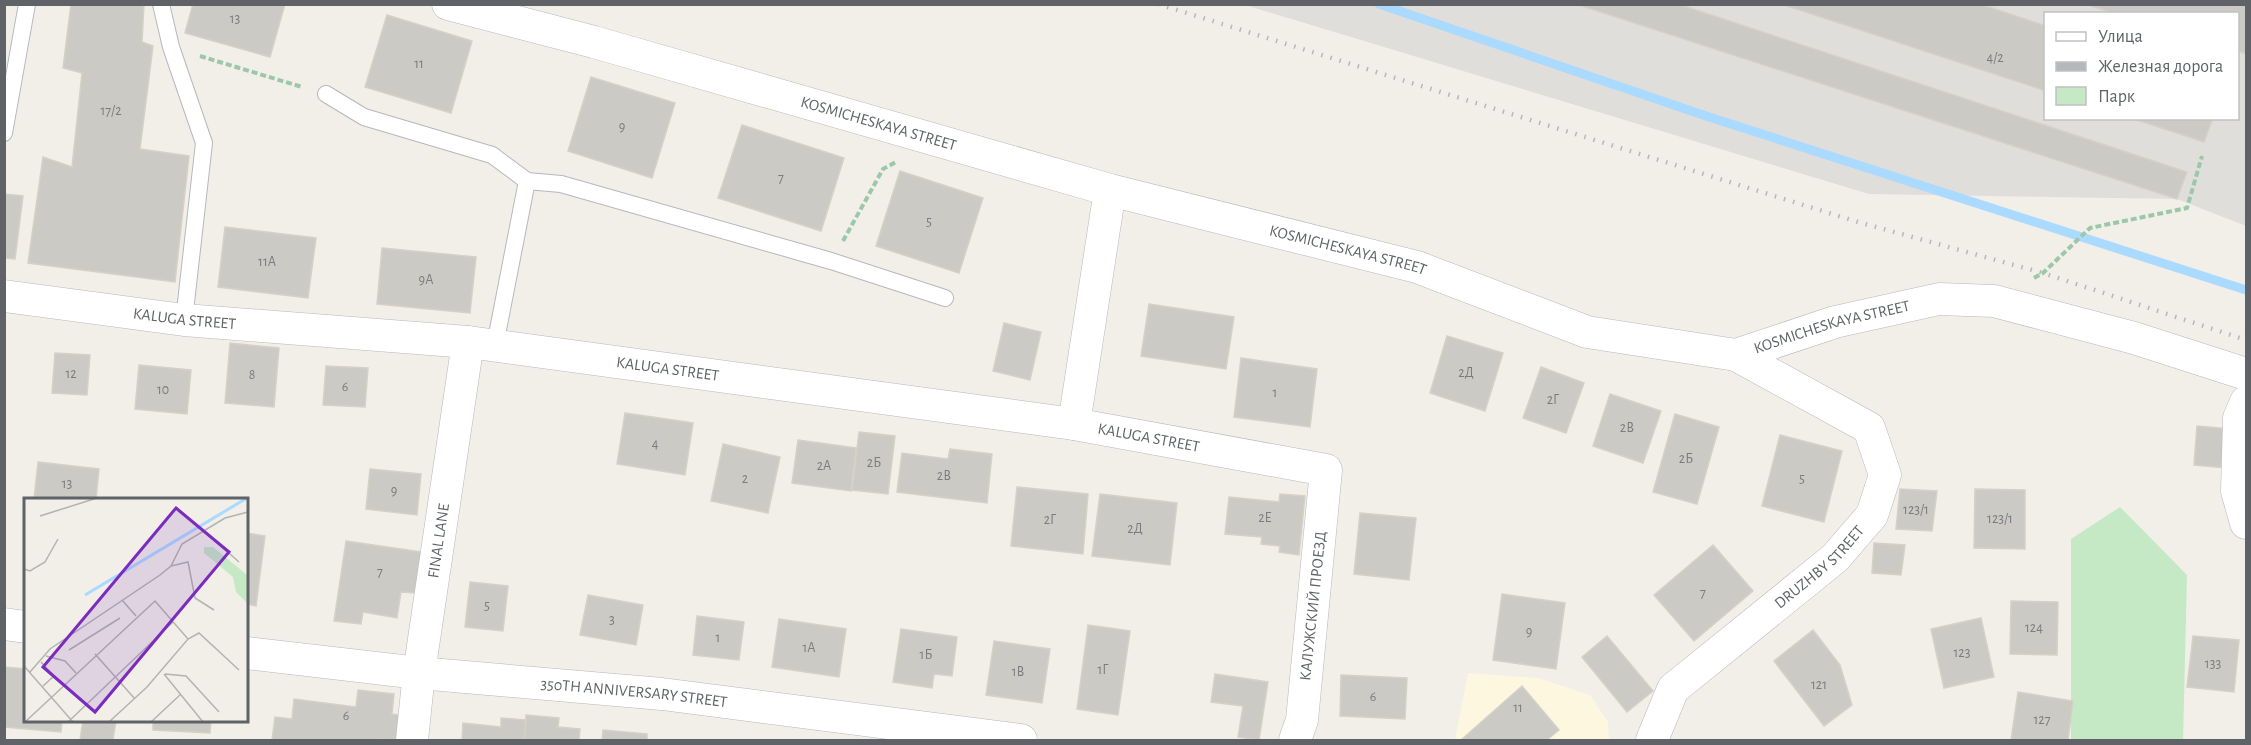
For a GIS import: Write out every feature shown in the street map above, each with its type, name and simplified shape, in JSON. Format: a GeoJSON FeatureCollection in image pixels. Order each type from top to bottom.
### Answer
{"type":"FeatureCollection","features":[{"type":"Feature","properties":{"kind":"street","name":"KOSMICHESKAYA STREET"},"geometry":{"type":"LineString","coordinates":[[448,4],[594,42],[1110,190],[1417,267],[1587,332],[1736,356],[1835,322],[1939,299],[1994,301],[2134,338],[2247,374]]}},
{"type":"Feature","properties":{"kind":"street"},"geometry":{"type":"LineString","coordinates":[[1074,423],[1110,190]]}},
{"type":"Feature","properties":{"kind":"street","name":"KALUGA STREET"},"geometry":{"type":"LineString","coordinates":[[4,296],[184,320],[481,344],[1074,423],[1326,470]]}},
{"type":"Feature","properties":{"kind":"street","name":"FINAL LANE"},"geometry":{"type":"LineString","coordinates":[[412,741],[419,673],[481,344]]}},
{"type":"Feature","properties":{"kind":"street","name":"DRUZHBY STREET"},"geometry":{"type":"LineString","coordinates":[[1652,741],[1673,689],[1834,558],[1872,515],[1885,475],[1869,428],[1736,356]]}},
{"type":"Feature","properties":{"kind":"street"},"geometry":{"type":"LineString","coordinates":[[2247,402],[2239,418],[2237,491],[2247,523]]}},
{"type":"Feature","properties":{"kind":"street","name":"КАЛУЖСКИЙ ПРОЕЗД"},"geometry":{"type":"LineString","coordinates":[[1295,741],[1302,720],[1326,470]]}},
{"type":"Feature","properties":{"kind":"street"},"geometry":{"type":"LineString","coordinates":[[4,624],[24,627]]}},
{"type":"Feature","properties":{"kind":"street","name":"350TH ANNIVERSARY STREET"},"geometry":{"type":"LineString","coordinates":[[248,653],[419,673],[662,694],[1021,741]]}},
{"type":"Feature","properties":{"kind":"lane"},"geometry":{"type":"LineString","coordinates":[[4,133],[27,4]]}},
{"type":"Feature","properties":{"kind":"lane"},"geometry":{"type":"LineString","coordinates":[[161,4],[171,47],[204,143],[184,320]]}},
{"type":"Feature","properties":{"kind":"lane"},"geometry":{"type":"LineString","coordinates":[[326,94],[364,117],[492,154],[527,181],[561,184],[831,261],[945,298]]}},
{"type":"Feature","properties":{"kind":"lane"},"geometry":{"type":"LineString","coordinates":[[481,344],[527,181]]}},
{"type":"Feature","properties":{"kind":"path"},"geometry":{"type":"LineString","coordinates":[[171,47],[326,94]]}},
{"type":"Feature","properties":{"kind":"path"},"geometry":{"type":"LineString","coordinates":[[831,261],[883,169],[936,140]]}},
{"type":"Feature","properties":{"kind":"path"},"geometry":{"type":"LineString","coordinates":[[1994,301],[2043,273],[2090,228],[2187,208],[2202,156]]}},
{"type":"Feature","properties":{"kind":"shaded area"},"geometry":{"type":"Polygon","coordinates":[[[1245,5],[2246,5],[2246,226],[2177,199],[1869,194],[1245,5]]]}},
{"type":"Feature","properties":{"kind":"shaded area"},"geometry":{"type":"Polygon","coordinates":[[[1468,673],[1538,678],[1590,695],[1608,722],[1609,740],[1455,740],[1468,673]]]}},
{"type":"Feature","properties":{"kind":"green space"},"geometry":{"type":"Polygon","coordinates":[[[2120,507],[2187,575],[2183,740],[2071,740],[2071,539],[2120,507]]]}},
{"type":"Feature","properties":{"kind":"building"},"geometry":{"type":"Polygon","coordinates":[[[71,4],[144,4],[142,42],[153,46],[140,149],[189,156],[175,282],[28,263],[43,157],[72,167],[82,73],[63,68],[71,4]]]}},
{"type":"Feature","properties":{"kind":"building"},"geometry":{"type":"Polygon","coordinates":[[[193,4],[285,4],[270,57],[185,33],[193,4]]]}},
{"type":"Feature","properties":{"kind":"building"},"geometry":{"type":"Polygon","coordinates":[[[1576,4],[1678,4],[2187,172],[2177,199],[1576,4]]]}},
{"type":"Feature","properties":{"kind":"building"},"geometry":{"type":"Polygon","coordinates":[[[1781,4],[1980,4],[2044,25],[2044,90],[1781,4]]]}},
{"type":"Feature","properties":{"kind":"building"},"geometry":{"type":"Polygon","coordinates":[[[2086,4],[2246,4],[2246,54],[2239,51],[2239,12],[2109,12],[2086,4]]]}},
{"type":"Feature","properties":{"kind":"building"},"geometry":{"type":"Polygon","coordinates":[[[387,15],[472,41],[451,113],[365,87],[387,15]]]}},
{"type":"Feature","properties":{"kind":"building"},"geometry":{"type":"Polygon","coordinates":[[[591,77],[675,103],[652,178],[568,151],[591,77]]]}},
{"type":"Feature","properties":{"kind":"building"},"geometry":{"type":"Polygon","coordinates":[[[2137,120],[2212,120],[2204,142],[2137,120]]]}},
{"type":"Feature","properties":{"kind":"building"},"geometry":{"type":"Polygon","coordinates":[[[742,125],[844,158],[821,231],[718,198],[742,125]]]}},
{"type":"Feature","properties":{"kind":"building"},"geometry":{"type":"Polygon","coordinates":[[[900,171],[983,198],[959,273],[876,246],[900,171]]]}},
{"type":"Feature","properties":{"kind":"building"},"geometry":{"type":"Polygon","coordinates":[[[4,194],[23,196],[15,259],[4,258],[4,194]]]}},
{"type":"Feature","properties":{"kind":"building"},"geometry":{"type":"Polygon","coordinates":[[[225,227],[316,238],[308,298],[218,287],[225,227]]]}},
{"type":"Feature","properties":{"kind":"building"},"geometry":{"type":"Polygon","coordinates":[[[382,248],[476,257],[470,313],[377,304],[382,248]]]}},
{"type":"Feature","properties":{"kind":"building"},"geometry":{"type":"Polygon","coordinates":[[[1149,304],[1234,317],[1226,369],[1141,356],[1149,304]]]}},
{"type":"Feature","properties":{"kind":"building"},"geometry":{"type":"Polygon","coordinates":[[[1004,323],[1041,332],[1030,380],[993,371],[1004,323]]]}},
{"type":"Feature","properties":{"kind":"building"},"geometry":{"type":"Polygon","coordinates":[[[1447,336],[1503,353],[1485,411],[1430,393],[1447,336]]]}},
{"type":"Feature","properties":{"kind":"building"},"geometry":{"type":"Polygon","coordinates":[[[230,343],[279,348],[274,407],[225,403],[230,343]]]}},
{"type":"Feature","properties":{"kind":"building"},"geometry":{"type":"Polygon","coordinates":[[[55,353],[90,355],[87,395],[52,393],[55,353]]]}},
{"type":"Feature","properties":{"kind":"building"},"geometry":{"type":"Polygon","coordinates":[[[1241,358],[1317,369],[1310,427],[1234,417],[1241,358]]]}},
{"type":"Feature","properties":{"kind":"building"},"geometry":{"type":"Polygon","coordinates":[[[139,365],[191,370],[187,414],[135,409],[139,365]]]}},
{"type":"Feature","properties":{"kind":"building"},"geometry":{"type":"Polygon","coordinates":[[[326,366],[368,368],[365,407],[323,405],[326,366]]]}},
{"type":"Feature","properties":{"kind":"building"},"geometry":{"type":"Polygon","coordinates":[[[1541,367],[1584,383],[1566,433],[1523,418],[1541,367]]]}},
{"type":"Feature","properties":{"kind":"building"},"geometry":{"type":"Polygon","coordinates":[[[1610,394],[1661,411],[1643,463],[1593,446],[1610,394]]]}},
{"type":"Feature","properties":{"kind":"building"},"geometry":{"type":"Polygon","coordinates":[[[625,413],[693,423],[685,475],[617,464],[625,413]]]}},
{"type":"Feature","properties":{"kind":"building"},"geometry":{"type":"Polygon","coordinates":[[[1675,414],[1719,427],[1697,504],[1653,492],[1675,414]]]}},
{"type":"Feature","properties":{"kind":"building"},"geometry":{"type":"Polygon","coordinates":[[[2197,426],[2231,429],[2227,468],[2194,465],[2197,426]]]}},
{"type":"Feature","properties":{"kind":"building"},"geometry":{"type":"Polygon","coordinates":[[[859,432],[895,436],[888,494],[852,490],[859,432]]]}},
{"type":"Feature","properties":{"kind":"building"},"geometry":{"type":"Polygon","coordinates":[[[1780,435],[1842,451],[1824,522],[1762,506],[1780,435]]]}},
{"type":"Feature","properties":{"kind":"building"},"geometry":{"type":"Polygon","coordinates":[[[798,440],[856,448],[851,491],[792,483],[798,440]]]}},
{"type":"Feature","properties":{"kind":"building"},"geometry":{"type":"Polygon","coordinates":[[[723,444],[780,457],[768,513],[711,501],[723,444]]]}},
{"type":"Feature","properties":{"kind":"building"},"geometry":{"type":"Polygon","coordinates":[[[950,449],[992,454],[987,503],[897,492],[902,453],[948,459],[950,449]]]}},
{"type":"Feature","properties":{"kind":"building"},"geometry":{"type":"Polygon","coordinates":[[[38,462],[99,469],[96,498],[34,498],[38,462]]]}},
{"type":"Feature","properties":{"kind":"building"},"geometry":{"type":"Polygon","coordinates":[[[370,469],[421,474],[417,515],[366,509],[370,469]]]}},
{"type":"Feature","properties":{"kind":"building"},"geometry":{"type":"Polygon","coordinates":[[[1017,487],[1088,494],[1083,554],[1011,546],[1017,487]]]}},
{"type":"Feature","properties":{"kind":"building"},"geometry":{"type":"Polygon","coordinates":[[[1900,489],[1937,491],[1932,531],[1896,529],[1900,489]]]}},
{"type":"Feature","properties":{"kind":"building"},"geometry":{"type":"Polygon","coordinates":[[[1975,489],[2025,490],[2025,549],[1974,548],[1975,489]]]}},
{"type":"Feature","properties":{"kind":"building"},"geometry":{"type":"Polygon","coordinates":[[[1100,494],[1177,503],[1170,565],[1092,556],[1100,494]]]}},
{"type":"Feature","properties":{"kind":"building"},"geometry":{"type":"Polygon","coordinates":[[[1280,494],[1305,496],[1299,555],[1279,552],[1280,546],[1261,544],[1262,537],[1225,534],[1229,497],[1279,502],[1280,494]]]}},
{"type":"Feature","properties":{"kind":"building"},"geometry":{"type":"Polygon","coordinates":[[[1360,513],[1416,518],[1409,580],[1354,574],[1360,513]]]}},
{"type":"Feature","properties":{"kind":"building"},"geometry":{"type":"Polygon","coordinates":[[[248,533],[265,536],[256,606],[248,604],[248,533]]]}},
{"type":"Feature","properties":{"kind":"building"},"geometry":{"type":"Polygon","coordinates":[[[346,541],[421,552],[415,593],[401,592],[397,618],[363,612],[361,624],[334,621],[346,541]]]}},
{"type":"Feature","properties":{"kind":"building"},"geometry":{"type":"Polygon","coordinates":[[[1874,543],[1905,545],[1901,575],[1872,573],[1874,543]]]}},
{"type":"Feature","properties":{"kind":"building"},"geometry":{"type":"Polygon","coordinates":[[[1713,545],[1753,591],[1694,641],[1654,595],[1713,545]]]}},
{"type":"Feature","properties":{"kind":"building"},"geometry":{"type":"Polygon","coordinates":[[[470,582],[508,586],[503,631],[465,627],[470,582]]]}},
{"type":"Feature","properties":{"kind":"building"},"geometry":{"type":"Polygon","coordinates":[[[1502,594],[1565,603],[1556,669],[1493,660],[1502,594]]]}},
{"type":"Feature","properties":{"kind":"building"},"geometry":{"type":"Polygon","coordinates":[[[588,595],[643,605],[636,645],[580,635],[588,595]]]}},
{"type":"Feature","properties":{"kind":"building"},"geometry":{"type":"Polygon","coordinates":[[[2011,601],[2058,602],[2057,655],[2010,654],[2011,601]]]}},
{"type":"Feature","properties":{"kind":"building"},"geometry":{"type":"Polygon","coordinates":[[[697,616],[744,622],[739,660],[693,655],[697,616]]]}},
{"type":"Feature","properties":{"kind":"building"},"geometry":{"type":"Polygon","coordinates":[[[1981,618],[1994,677],[1944,688],[1931,629],[1981,618]]]}},
{"type":"Feature","properties":{"kind":"building"},"geometry":{"type":"Polygon","coordinates":[[[779,619],[846,629],[839,677],[772,667],[779,619]]]}},
{"type":"Feature","properties":{"kind":"building"},"geometry":{"type":"Polygon","coordinates":[[[1088,625],[1130,631],[1118,715],[1077,709],[1088,625]]]}},
{"type":"Feature","properties":{"kind":"building"},"geometry":{"type":"Polygon","coordinates":[[[901,629],[957,637],[952,676],[934,674],[932,688],[893,682],[901,629]]]}},
{"type":"Feature","properties":{"kind":"building"},"geometry":{"type":"Polygon","coordinates":[[[1813,630],[1840,665],[1852,705],[1824,726],[1774,661],[1813,630]]]}},
{"type":"Feature","properties":{"kind":"building"},"geometry":{"type":"Polygon","coordinates":[[[1607,636],[1653,691],[1627,712],[1582,657],[1607,636]]]}},
{"type":"Feature","properties":{"kind":"building"},"geometry":{"type":"Polygon","coordinates":[[[2193,636],[2239,640],[2234,692],[2187,687],[2193,636]]]}},
{"type":"Feature","properties":{"kind":"building"},"geometry":{"type":"Polygon","coordinates":[[[994,641],[1050,649],[1042,703],[986,695],[994,641]]]}},
{"type":"Feature","properties":{"kind":"building"},"geometry":{"type":"Polygon","coordinates":[[[4,667],[24,669],[24,721],[62,721],[61,732],[4,727],[4,667]]]}},
{"type":"Feature","properties":{"kind":"building"},"geometry":{"type":"Polygon","coordinates":[[[1215,674],[1268,682],[1259,740],[1238,737],[1243,706],[1211,702],[1215,674]]]}},
{"type":"Feature","properties":{"kind":"building"},"geometry":{"type":"Polygon","coordinates":[[[1341,675],[1407,678],[1405,719],[1340,716],[1341,675]]]}},
{"type":"Feature","properties":{"kind":"building"},"geometry":{"type":"Polygon","coordinates":[[[1522,686],[1559,730],[1547,740],[1461,740],[1522,686]]]}},
{"type":"Feature","properties":{"kind":"building"},"geometry":{"type":"Polygon","coordinates":[[[358,690],[394,694],[392,714],[399,715],[396,740],[272,740],[275,717],[292,719],[294,699],[356,707],[358,690]]]}},
{"type":"Feature","properties":{"kind":"building"},"geometry":{"type":"Polygon","coordinates":[[[2018,692],[2073,701],[2068,740],[2011,740],[2018,692]]]}},
{"type":"Feature","properties":{"kind":"building"},"geometry":{"type":"Polygon","coordinates":[[[526,715],[559,718],[558,727],[580,729],[579,740],[524,740],[526,715]]]}},
{"type":"Feature","properties":{"kind":"building"},"geometry":{"type":"Polygon","coordinates":[[[501,718],[526,720],[524,740],[462,740],[463,723],[501,727],[501,718]]]}},
{"type":"Feature","properties":{"kind":"building"},"geometry":{"type":"Polygon","coordinates":[[[83,721],[116,721],[113,740],[80,740],[83,721]]]}},
{"type":"Feature","properties":{"kind":"building"},"geometry":{"type":"Polygon","coordinates":[[[153,721],[211,721],[210,733],[153,730],[153,721]]]}},
{"type":"Feature","properties":{"kind":"building"},"geometry":{"type":"Polygon","coordinates":[[[603,730],[647,734],[647,740],[602,740],[603,730]]]}},
{"type":"Feature","properties":{"kind":"waterway"},"geometry":{"type":"LineString","coordinates":[[1379,4],[1706,116],[2246,290]]}},
{"type":"Feature","properties":{"kind":"railway"},"geometry":{"type":"LineString","coordinates":[[1158,4],[1858,222],[2043,273],[2246,340]]}}]}
